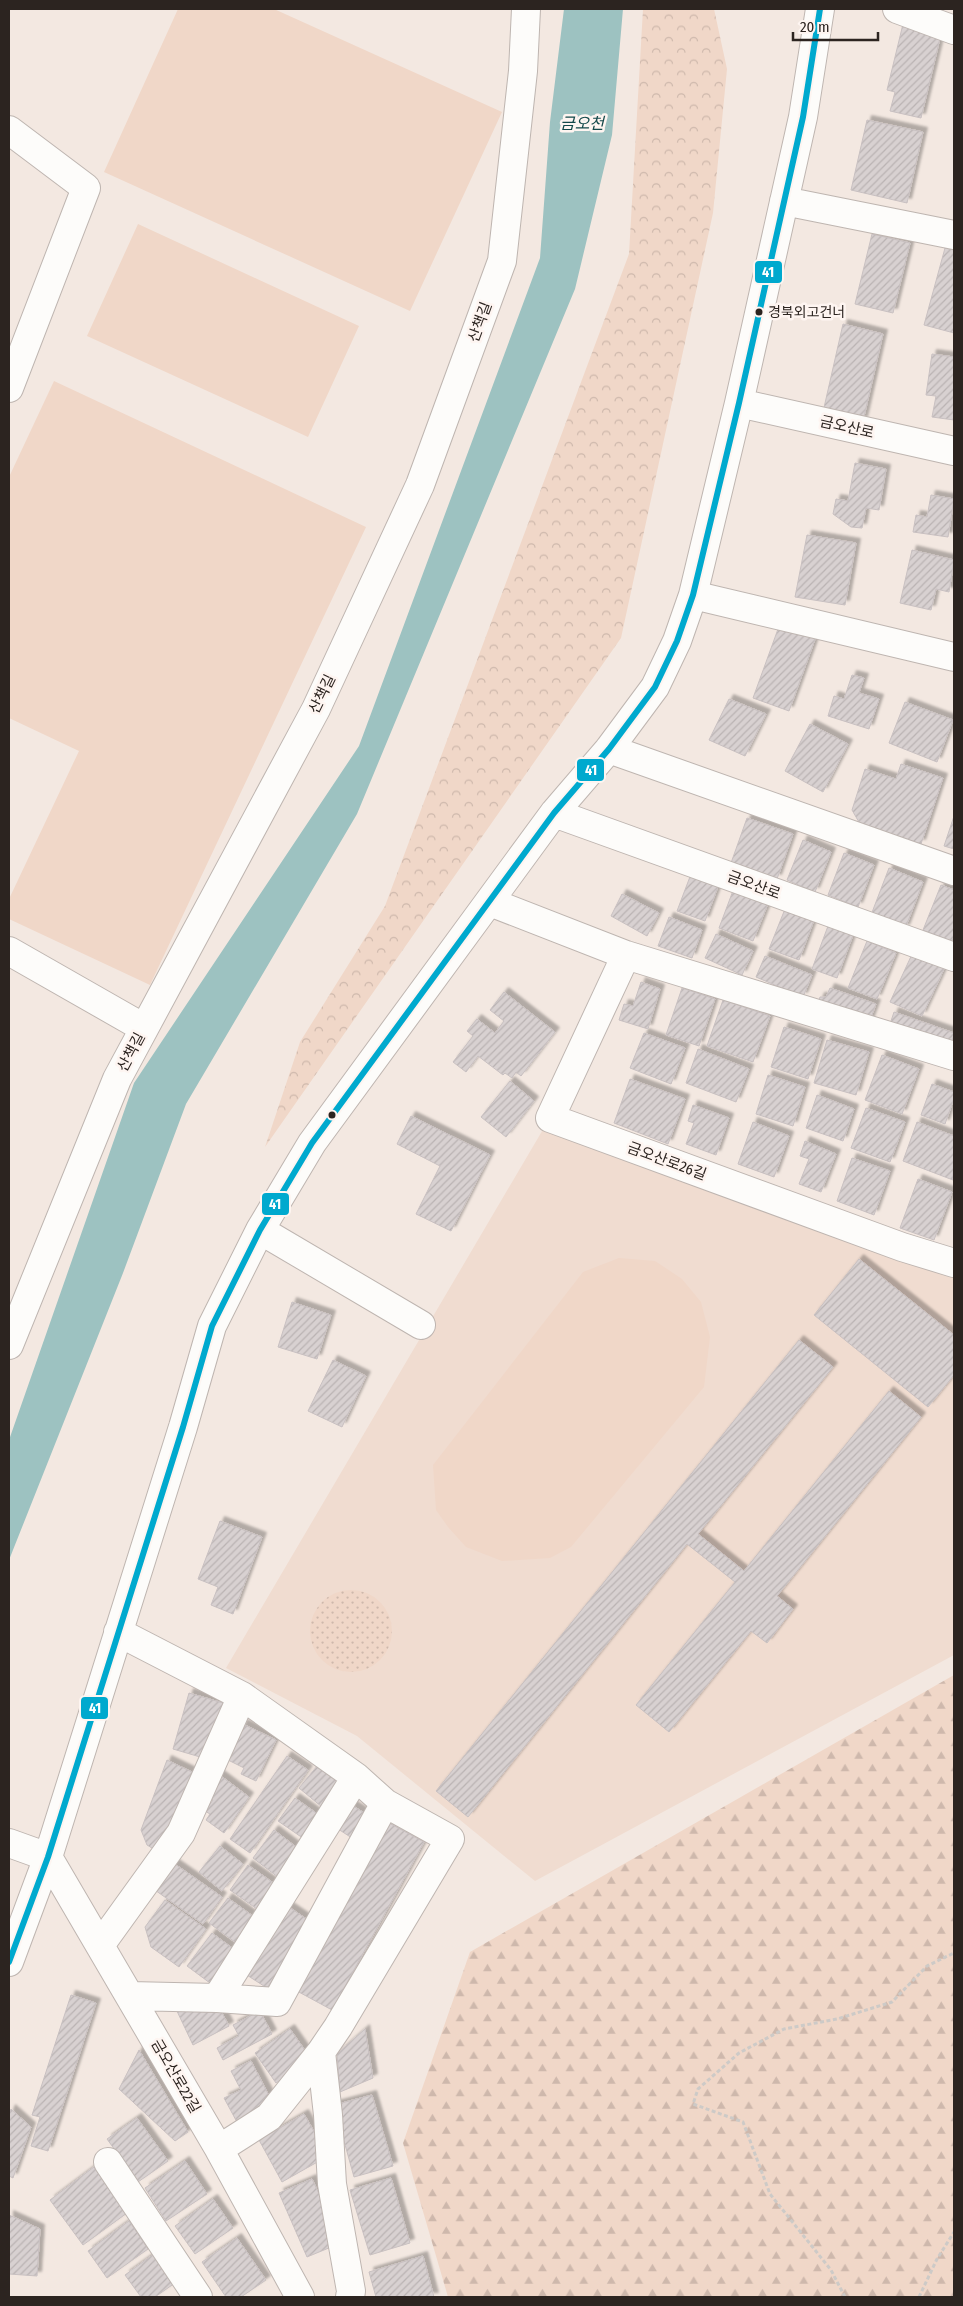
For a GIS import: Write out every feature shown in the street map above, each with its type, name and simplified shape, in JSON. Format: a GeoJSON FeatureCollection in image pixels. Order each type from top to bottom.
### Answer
{"type":"FeatureCollection","features":[{"type":"Feature","properties":{"kind":"street","name":"산책길"},"geometry":{"type":"LineString","coordinates":[[9,1345],[116,1079],[316,709],[420,486],[502,261],[524,71],[526,9]]}},
{"type":"Feature","properties":{"kind":"street"},"geometry":{"type":"LineString","coordinates":[[9,1962],[48,1857],[180,1436],[212,1326],[260,1230],[312,1143],[554,813],[609,749],[655,687],[677,641],[693,595],[739,403],[803,117],[820,9]]}},
{"type":"Feature","properties":{"kind":"street"},"geometry":{"type":"LineString","coordinates":[[803,117],[836,9]]}},
{"type":"Feature","properties":{"kind":"street"},"geometry":{"type":"LineString","coordinates":[[897,9],[954,30]]}},
{"type":"Feature","properties":{"kind":"street"},"geometry":{"type":"LineString","coordinates":[[9,130],[86,188],[9,388]]}},
{"type":"Feature","properties":{"kind":"street"},"geometry":{"type":"LineString","coordinates":[[784,201],[954,235]]}},
{"type":"Feature","properties":{"kind":"street","name":"금오산로"},"geometry":{"type":"LineString","coordinates":[[739,403],[954,451]]}},
{"type":"Feature","properties":{"kind":"street"},"geometry":{"type":"LineString","coordinates":[[693,595],[954,658]]}},
{"type":"Feature","properties":{"kind":"street"},"geometry":{"type":"LineString","coordinates":[[609,749],[954,871]]}},
{"type":"Feature","properties":{"kind":"street","name":"금오산로"},"geometry":{"type":"LineString","coordinates":[[554,813],[954,957]]}},
{"type":"Feature","properties":{"kind":"street"},"geometry":{"type":"LineString","coordinates":[[490,902],[626,955],[954,1056]]}},
{"type":"Feature","properties":{"kind":"street"},"geometry":{"type":"LineString","coordinates":[[9,951],[144,1028]]}},
{"type":"Feature","properties":{"kind":"street","name":"금오산로26길"},"geometry":{"type":"LineString","coordinates":[[626,955],[550,1118],[902,1247],[954,1263]]}},
{"type":"Feature","properties":{"kind":"street"},"geometry":{"type":"LineString","coordinates":[[260,1230],[421,1325]]}},
{"type":"Feature","properties":{"kind":"street"},"geometry":{"type":"LineString","coordinates":[[118,1632],[242,1696],[356,1778],[385,1803],[450,1839],[321,2052],[269,2117],[218,2149]]}},
{"type":"Feature","properties":{"kind":"street"},"geometry":{"type":"LineString","coordinates":[[101,1944],[182,1833],[242,1696]]}},
{"type":"Feature","properties":{"kind":"street"},"geometry":{"type":"LineString","coordinates":[[217,1998],[356,1778]]}},
{"type":"Feature","properties":{"kind":"street"},"geometry":{"type":"LineString","coordinates":[[130,1996],[217,1998],[277,2002],[385,1803]]}},
{"type":"Feature","properties":{"kind":"street"},"geometry":{"type":"LineString","coordinates":[[9,1842],[48,1857]]}},
{"type":"Feature","properties":{"kind":"street","name":"금오산로22길"},"geometry":{"type":"LineString","coordinates":[[48,1857],[101,1944],[300,2297]]}},
{"type":"Feature","properties":{"kind":"street"},"geometry":{"type":"LineString","coordinates":[[321,2052],[328,2115],[332,2184],[351,2291],[350,2297]]}},
{"type":"Feature","properties":{"kind":"street"},"geometry":{"type":"LineString","coordinates":[[108,2162],[198,2297]]}},
{"type":"Feature","properties":{"kind":"path"},"geometry":{"type":"LineString","coordinates":[[845,2297],[831,2270],[770,2194],[743,2122],[693,2104],[698,2089],[739,2053],[784,2029],[837,2019],[892,2002],[927,1966],[954,1954]]}},
{"type":"Feature","properties":{"kind":"path"},"geometry":{"type":"LineString","coordinates":[[919,2297],[937,2259],[954,2232]]}},
{"type":"Feature","properties":{"kind":"shaded area"},"geometry":{"type":"Polygon","coordinates":[[[548,1121],[954,1261],[954,1655],[535,1881],[357,1736],[226,1668],[548,1121]]]}},
{"type":"Feature","properties":{"kind":"green space"},"geometry":{"type":"Polygon","coordinates":[[[178,9],[274,9],[502,112],[410,311],[104,172],[178,9]]]}},
{"type":"Feature","properties":{"kind":"green space"},"geometry":{"type":"Polygon","coordinates":[[[643,9],[714,9],[727,69],[713,213],[621,638],[265,1147],[300,1042],[385,906],[629,254],[643,9]]]}},
{"type":"Feature","properties":{"kind":"green space"},"geometry":{"type":"Polygon","coordinates":[[[138,224],[359,326],[308,437],[87,336],[138,224]]]}},
{"type":"Feature","properties":{"kind":"green space"},"geometry":{"type":"Polygon","coordinates":[[[54,381],[366,527],[150,985],[9,919],[9,899],[79,751],[9,718],[9,477],[54,381]]]}},
{"type":"Feature","properties":{"kind":"green space"},"geometry":{"type":"Polygon","coordinates":[[[619,1258],[655,1261],[682,1279],[701,1302],[710,1337],[704,1387],[571,1547],[550,1558],[502,1561],[466,1547],[436,1510],[433,1465],[583,1272],[619,1258]]]}},
{"type":"Feature","properties":{"kind":"green space"},"geometry":{"type":"Polygon","coordinates":[[[351,1590],[367,1593],[380,1602],[389,1615],[392,1631],[389,1647],[380,1660],[367,1669],[351,1672],[335,1669],[322,1660],[313,1647],[310,1631],[313,1615],[322,1602],[335,1593],[351,1590]]]}},
{"type":"Feature","properties":{"kind":"green space"},"geometry":{"type":"Polygon","coordinates":[[[954,1675],[954,2297],[448,2297],[403,2143],[470,1952],[954,1675]]]}},
{"type":"Feature","properties":{"kind":"water","name":"금오천"},"geometry":{"type":"Polygon","coordinates":[[[564,9],[623,9],[612,135],[575,289],[357,814],[186,1104],[123,1273],[9,1560],[9,1440],[134,1083],[359,746],[540,258],[550,122],[564,9]]]}},
{"type":"Feature","properties":{"kind":"building"},"geometry":{"type":"Polygon","coordinates":[[[903,24],[941,34],[921,118],[890,111],[895,92],[887,90],[903,24]]]}},
{"type":"Feature","properties":{"kind":"building"},"geometry":{"type":"Polygon","coordinates":[[[867,120],[923,132],[907,203],[851,190],[867,120]]]}},
{"type":"Feature","properties":{"kind":"building"},"geometry":{"type":"Polygon","coordinates":[[[872,234],[910,243],[893,313],[855,304],[872,234]]]}},
{"type":"Feature","properties":{"kind":"building"},"geometry":{"type":"Polygon","coordinates":[[[945,248],[954,250],[954,333],[924,325],[945,248]]]}},
{"type":"Feature","properties":{"kind":"building"},"geometry":{"type":"Polygon","coordinates":[[[843,324],[883,334],[863,421],[823,412],[843,324]]]}},
{"type":"Feature","properties":{"kind":"building"},"geometry":{"type":"Polygon","coordinates":[[[932,354],[954,357],[954,420],[932,417],[936,396],[926,395],[932,354]]]}},
{"type":"Feature","properties":{"kind":"building"},"geometry":{"type":"Polygon","coordinates":[[[855,463],[886,469],[879,510],[866,508],[862,528],[851,527],[833,514],[836,499],[848,501],[855,463]]]}},
{"type":"Feature","properties":{"kind":"building"},"geometry":{"type":"Polygon","coordinates":[[[931,495],[954,499],[948,537],[913,532],[916,515],[927,517],[931,495]]]}},
{"type":"Feature","properties":{"kind":"building"},"geometry":{"type":"Polygon","coordinates":[[[807,535],[856,543],[845,605],[795,597],[807,535]]]}},
{"type":"Feature","properties":{"kind":"building"},"geometry":{"type":"Polygon","coordinates":[[[912,550],[954,560],[949,592],[936,589],[931,610],[900,603],[912,550]]]}},
{"type":"Feature","properties":{"kind":"building"},"geometry":{"type":"Polygon","coordinates":[[[782,618],[818,631],[789,711],[753,698],[782,618]]]}},
{"type":"Feature","properties":{"kind":"building"},"geometry":{"type":"Polygon","coordinates":[[[852,675],[864,678],[859,693],[879,699],[869,729],[828,716],[834,696],[844,699],[852,675]]]}},
{"type":"Feature","properties":{"kind":"building"},"geometry":{"type":"Polygon","coordinates":[[[729,699],[766,714],[745,756],[709,740],[729,699]]]}},
{"type":"Feature","properties":{"kind":"building"},"geometry":{"type":"Polygon","coordinates":[[[905,702],[953,720],[937,762],[889,743],[905,702]]]}},
{"type":"Feature","properties":{"kind":"building"},"geometry":{"type":"Polygon","coordinates":[[[810,724],[848,744],[823,792],[785,771],[810,724]]]}},
{"type":"Feature","properties":{"kind":"building"},"geometry":{"type":"Polygon","coordinates":[[[901,764],[943,778],[921,844],[860,824],[852,810],[865,769],[896,779],[901,764]]]}},
{"type":"Feature","properties":{"kind":"building"},"geometry":{"type":"Polygon","coordinates":[[[954,816],[954,849],[944,846],[954,816]]]}},
{"type":"Feature","properties":{"kind":"building"},"geometry":{"type":"Polygon","coordinates":[[[747,818],[793,834],[777,879],[731,863],[747,818]]]}},
{"type":"Feature","properties":{"kind":"building"},"geometry":{"type":"Polygon","coordinates":[[[803,840],[831,852],[815,892],[787,880],[803,840]]]}},
{"type":"Feature","properties":{"kind":"building"},"geometry":{"type":"Polygon","coordinates":[[[844,853],[874,865],[858,907],[828,895],[844,853]]]}},
{"type":"Feature","properties":{"kind":"building"},"geometry":{"type":"Polygon","coordinates":[[[889,868],[923,882],[905,929],[871,915],[889,868]]]}},
{"type":"Feature","properties":{"kind":"building"},"geometry":{"type":"Polygon","coordinates":[[[691,874],[719,884],[705,921],[677,911],[691,874]]]}},
{"type":"Feature","properties":{"kind":"building"},"geometry":{"type":"Polygon","coordinates":[[[941,885],[954,890],[954,936],[952,941],[923,930],[941,885]]]}},
{"type":"Feature","properties":{"kind":"building"},"geometry":{"type":"Polygon","coordinates":[[[734,888],[769,901],[753,941],[719,928],[734,888]]]}},
{"type":"Feature","properties":{"kind":"building"},"geometry":{"type":"Polygon","coordinates":[[[622,894],[659,913],[647,936],[611,916],[622,894]]]}},
{"type":"Feature","properties":{"kind":"building"},"geometry":{"type":"Polygon","coordinates":[[[785,909],[814,920],[799,960],[769,949],[785,909]]]}},
{"type":"Feature","properties":{"kind":"building"},"geometry":{"type":"Polygon","coordinates":[[[669,917],[702,930],[692,958],[658,946],[669,917]]]}},
{"type":"Feature","properties":{"kind":"building"},"geometry":{"type":"Polygon","coordinates":[[[828,926],[853,935],[837,978],[812,969],[828,926]]]}},
{"type":"Feature","properties":{"kind":"building"},"geometry":{"type":"Polygon","coordinates":[[[716,934],[753,951],[742,975],[705,958],[716,934]]]}},
{"type":"Feature","properties":{"kind":"building"},"geometry":{"type":"Polygon","coordinates":[[[867,941],[896,953],[877,999],[848,988],[867,941]]]}},
{"type":"Feature","properties":{"kind":"building"},"geometry":{"type":"Polygon","coordinates":[[[913,952],[945,967],[922,1016],[890,1002],[913,952]]]}},
{"type":"Feature","properties":{"kind":"building"},"geometry":{"type":"Polygon","coordinates":[[[765,956],[812,975],[803,997],[756,977],[765,956]]]}},
{"type":"Feature","properties":{"kind":"building"},"geometry":{"type":"Polygon","coordinates":[[[641,982],[660,989],[648,1029],[619,1020],[624,1004],[633,1006],[641,982]]]}},
{"type":"Feature","properties":{"kind":"building"},"geometry":{"type":"Polygon","coordinates":[[[682,988],[715,999],[699,1046],[666,1035],[682,988]]]}},
{"type":"Feature","properties":{"kind":"building"},"geometry":{"type":"Polygon","coordinates":[[[830,988],[876,1004],[869,1023],[817,1005],[820,997],[826,997],[830,988]]]}},
{"type":"Feature","properties":{"kind":"building"},"geometry":{"type":"Polygon","coordinates":[[[504,992],[555,1032],[521,1076],[516,1072],[512,1078],[505,1073],[503,1075],[478,1056],[466,1072],[453,1062],[473,1036],[467,1031],[477,1019],[495,1033],[504,1021],[490,1010],[504,992]]]}},
{"type":"Feature","properties":{"kind":"building"},"geometry":{"type":"Polygon","coordinates":[[[723,1000],[770,1016],[753,1062],[707,1046],[723,1000]]]}},
{"type":"Feature","properties":{"kind":"building"},"geometry":{"type":"Polygon","coordinates":[[[894,1012],[954,1033],[951,1047],[890,1024],[894,1012]]]}},
{"type":"Feature","properties":{"kind":"building"},"geometry":{"type":"Polygon","coordinates":[[[784,1027],[821,1039],[808,1079],[771,1067],[784,1027]]]}},
{"type":"Feature","properties":{"kind":"building"},"geometry":{"type":"Polygon","coordinates":[[[644,1033],[685,1048],[671,1084],[630,1068],[644,1033]]]}},
{"type":"Feature","properties":{"kind":"building"},"geometry":{"type":"Polygon","coordinates":[[[827,1040],[869,1052],[856,1095],[814,1083],[827,1040]]]}},
{"type":"Feature","properties":{"kind":"building"},"geometry":{"type":"Polygon","coordinates":[[[698,1049],[749,1069],[736,1102],[686,1083],[698,1049]]]}},
{"type":"Feature","properties":{"kind":"building"},"geometry":{"type":"Polygon","coordinates":[[[882,1055],[919,1069],[902,1114],[865,1100],[882,1055]]]}},
{"type":"Feature","properties":{"kind":"building"},"geometry":{"type":"Polygon","coordinates":[[[768,1075],[805,1087],[793,1126],[756,1114],[768,1075]]]}},
{"type":"Feature","properties":{"kind":"building"},"geometry":{"type":"Polygon","coordinates":[[[630,1079],[685,1099],[668,1144],[614,1123],[630,1079]]]}},
{"type":"Feature","properties":{"kind":"building"},"geometry":{"type":"Polygon","coordinates":[[[510,1081],[534,1101],[506,1137],[481,1117],[510,1081]]]}},
{"type":"Feature","properties":{"kind":"building"},"geometry":{"type":"Polygon","coordinates":[[[932,1084],[954,1092],[954,1098],[945,1124],[921,1115],[932,1084]]]}},
{"type":"Feature","properties":{"kind":"building"},"geometry":{"type":"Polygon","coordinates":[[[817,1095],[854,1109],[843,1141],[806,1128],[817,1095]]]}},
{"type":"Feature","properties":{"kind":"building"},"geometry":{"type":"Polygon","coordinates":[[[693,1105],[729,1118],[716,1155],[686,1144],[694,1123],[688,1121],[693,1105]]]}},
{"type":"Feature","properties":{"kind":"building"},"geometry":{"type":"Polygon","coordinates":[[[866,1108],[905,1122],[890,1162],[851,1148],[866,1108]]]}},
{"type":"Feature","properties":{"kind":"building"},"geometry":{"type":"Polygon","coordinates":[[[411,1116],[490,1155],[451,1231],[416,1214],[440,1166],[397,1144],[411,1116]]]}},
{"type":"Feature","properties":{"kind":"building"},"geometry":{"type":"Polygon","coordinates":[[[753,1122],[789,1136],[774,1177],[738,1164],[753,1122]]]}},
{"type":"Feature","properties":{"kind":"building"},"geometry":{"type":"Polygon","coordinates":[[[917,1122],[954,1136],[953,1180],[903,1161],[917,1122]]]}},
{"type":"Feature","properties":{"kind":"building"},"geometry":{"type":"Polygon","coordinates":[[[805,1141],[836,1154],[821,1192],[799,1184],[809,1159],[800,1156],[805,1141]]]}},
{"type":"Feature","properties":{"kind":"building"},"geometry":{"type":"Polygon","coordinates":[[[852,1158],[890,1171],[874,1215],[837,1201],[852,1158]]]}},
{"type":"Feature","properties":{"kind":"building"},"geometry":{"type":"Polygon","coordinates":[[[918,1179],[952,1192],[934,1240],[900,1228],[918,1179]]]}},
{"type":"Feature","properties":{"kind":"building"},"geometry":{"type":"Polygon","coordinates":[[[859,1259],[954,1335],[954,1375],[928,1407],[814,1315],[859,1259]]]}},
{"type":"Feature","properties":{"kind":"building"},"geometry":{"type":"Polygon","coordinates":[[[292,1302],[331,1315],[317,1359],[278,1347],[292,1302]]]}},
{"type":"Feature","properties":{"kind":"building"},"geometry":{"type":"Polygon","coordinates":[[[799,1340],[833,1367],[698,1534],[744,1571],[889,1391],[921,1417],[777,1596],[793,1609],[767,1643],[751,1631],[669,1732],[636,1705],[735,1582],[687,1544],[468,1817],[436,1791],[799,1340]]]}},
{"type":"Feature","properties":{"kind":"building"},"geometry":{"type":"Polygon","coordinates":[[[333,1360],[366,1376],[342,1427],[308,1411],[333,1360]]]}},
{"type":"Feature","properties":{"kind":"building"},"geometry":{"type":"Polygon","coordinates":[[[220,1521],[262,1537],[233,1614],[211,1605],[218,1587],[198,1579],[220,1521]]]}},
{"type":"Feature","properties":{"kind":"building"},"geometry":{"type":"Polygon","coordinates":[[[189,1693],[223,1703],[207,1759],[173,1749],[189,1693]]]}},
{"type":"Feature","properties":{"kind":"building"},"geometry":{"type":"Polygon","coordinates":[[[243,1724],[276,1740],[256,1781],[241,1774],[244,1768],[226,1759],[243,1724]]]}},
{"type":"Feature","properties":{"kind":"building"},"geometry":{"type":"Polygon","coordinates":[[[287,1756],[308,1770],[250,1853],[230,1839],[287,1756]]]}},
{"type":"Feature","properties":{"kind":"building"},"geometry":{"type":"Polygon","coordinates":[[[167,1760],[194,1773],[166,1845],[157,1851],[147,1845],[141,1830],[167,1760]]]}},
{"type":"Feature","properties":{"kind":"building"},"geometry":{"type":"Polygon","coordinates":[[[318,1765],[347,1787],[328,1812],[299,1788],[318,1765]]]}},
{"type":"Feature","properties":{"kind":"building"},"geometry":{"type":"Polygon","coordinates":[[[217,1773],[249,1797],[224,1833],[206,1820],[210,1814],[205,1811],[213,1800],[203,1793],[217,1773]]]}},
{"type":"Feature","properties":{"kind":"building"},"geometry":{"type":"Polygon","coordinates":[[[295,1798],[326,1820],[310,1843],[278,1821],[295,1798]]]}},
{"type":"Feature","properties":{"kind":"building"},"geometry":{"type":"Polygon","coordinates":[[[350,1804],[369,1816],[355,1840],[335,1827],[350,1804]]]}},
{"type":"Feature","properties":{"kind":"building"},"geometry":{"type":"Polygon","coordinates":[[[389,1823],[424,1842],[332,2010],[297,1991],[389,1823]]]}},
{"type":"Feature","properties":{"kind":"building"},"geometry":{"type":"Polygon","coordinates":[[[274,1830],[304,1853],[283,1881],[253,1858],[274,1830]]]}},
{"type":"Feature","properties":{"kind":"building"},"geometry":{"type":"Polygon","coordinates":[[[220,1846],[243,1864],[222,1891],[199,1872],[220,1846]]]}},
{"type":"Feature","properties":{"kind":"building"},"geometry":{"type":"Polygon","coordinates":[[[172,1862],[222,1897],[203,1924],[152,1888],[172,1862]]]}},
{"type":"Feature","properties":{"kind":"building"},"geometry":{"type":"Polygon","coordinates":[[[248,1865],[282,1889],[264,1914],[230,1890],[248,1865]]]}},
{"type":"Feature","properties":{"kind":"building"},"geometry":{"type":"Polygon","coordinates":[[[228,1898],[261,1922],[243,1948],[209,1923],[228,1898]]]}},
{"type":"Feature","properties":{"kind":"building"},"geometry":{"type":"Polygon","coordinates":[[[165,1900],[206,1929],[179,1967],[151,1947],[145,1927],[165,1900]]]}},
{"type":"Feature","properties":{"kind":"building"},"geometry":{"type":"Polygon","coordinates":[[[283,1903],[311,1922],[267,1988],[239,1970],[283,1903]]]}},
{"type":"Feature","properties":{"kind":"building"},"geometry":{"type":"Polygon","coordinates":[[[212,1933],[239,1953],[214,1986],[187,1966],[212,1933]]]}},
{"type":"Feature","properties":{"kind":"building"},"geometry":{"type":"Polygon","coordinates":[[[71,1995],[96,2003],[48,2151],[31,2146],[40,2117],[32,2115],[71,1995]]]}},
{"type":"Feature","properties":{"kind":"building"},"geometry":{"type":"Polygon","coordinates":[[[176,2009],[220,2009],[229,2026],[193,2045],[176,2009]]]}},
{"type":"Feature","properties":{"kind":"building"},"geometry":{"type":"Polygon","coordinates":[[[260,2011],[272,2034],[223,2060],[217,2048],[239,2036],[233,2025],[260,2011]]]}},
{"type":"Feature","properties":{"kind":"building"},"geometry":{"type":"Polygon","coordinates":[[[290,2029],[311,2059],[276,2083],[255,2053],[290,2029]]]}},
{"type":"Feature","properties":{"kind":"building"},"geometry":{"type":"Polygon","coordinates":[[[365,2029],[373,2078],[340,2092],[337,2054],[365,2029]]]}},
{"type":"Feature","properties":{"kind":"building"},"geometry":{"type":"Polygon","coordinates":[[[139,2050],[188,2132],[175,2141],[119,2089],[139,2050]]]}},
{"type":"Feature","properties":{"kind":"building"},"geometry":{"type":"Polygon","coordinates":[[[251,2061],[274,2105],[238,2124],[224,2098],[241,2090],[231,2071],[251,2061]]]}},
{"type":"Feature","properties":{"kind":"building"},"geometry":{"type":"Polygon","coordinates":[[[372,2095],[393,2166],[354,2177],[334,2105],[372,2095]]]}},
{"type":"Feature","properties":{"kind":"building"},"geometry":{"type":"Polygon","coordinates":[[[11,2109],[31,2127],[13,2178],[9,2176],[9,2114],[11,2109]]]}},
{"type":"Feature","properties":{"kind":"building"},"geometry":{"type":"Polygon","coordinates":[[[304,2114],[328,2156],[282,2182],[259,2140],[304,2114]]]}},
{"type":"Feature","properties":{"kind":"building"},"geometry":{"type":"Polygon","coordinates":[[[137,2118],[168,2161],[138,2182],[107,2139],[137,2118]]]}},
{"type":"Feature","properties":{"kind":"building"},"geometry":{"type":"Polygon","coordinates":[[[185,2161],[207,2194],[166,2221],[145,2188],[185,2161]]]}},
{"type":"Feature","properties":{"kind":"building"},"geometry":{"type":"Polygon","coordinates":[[[94,2167],[127,2213],[83,2245],[50,2200],[94,2167]]]}},
{"type":"Feature","properties":{"kind":"building"},"geometry":{"type":"Polygon","coordinates":[[[391,2178],[410,2243],[370,2255],[350,2190],[391,2178]]]}},
{"type":"Feature","properties":{"kind":"building"},"geometry":{"type":"Polygon","coordinates":[[[312,2179],[329,2215],[324,2217],[336,2245],[307,2257],[279,2193],[312,2179]]]}},
{"type":"Feature","properties":{"kind":"building"},"geometry":{"type":"Polygon","coordinates":[[[213,2199],[233,2228],[195,2254],[175,2226],[213,2199]]]}},
{"type":"Feature","properties":{"kind":"building"},"geometry":{"type":"Polygon","coordinates":[[[9,2215],[40,2229],[37,2276],[9,2274],[9,2215]]]}},
{"type":"Feature","properties":{"kind":"building"},"geometry":{"type":"Polygon","coordinates":[[[129,2221],[148,2249],[107,2278],[88,2251],[129,2221]]]}},
{"type":"Feature","properties":{"kind":"building"},"geometry":{"type":"Polygon","coordinates":[[[237,2238],[266,2280],[241,2297],[226,2297],[202,2262],[237,2238]]]}},
{"type":"Feature","properties":{"kind":"building"},"geometry":{"type":"Polygon","coordinates":[[[154,2254],[175,2283],[155,2297],[141,2297],[125,2275],[154,2254]]]}},
{"type":"Feature","properties":{"kind":"building"},"geometry":{"type":"Polygon","coordinates":[[[423,2256],[434,2297],[376,2297],[369,2272],[423,2256]]]}},
{"type":"Feature","properties":{"kind":"transit line","name":"41"},"geometry":{"type":"LineString","coordinates":[[9,1962],[48,1857],[183,1427],[212,1326],[260,1230],[312,1143],[554,813],[609,749],[655,687],[677,641],[693,595],[739,403],[803,117],[820,9]]}},
{"type":"Feature","properties":{"kind":"place","name":"경북외고건너"},"geometry":{"type":"Point","coordinates":[759,312]}}]}
